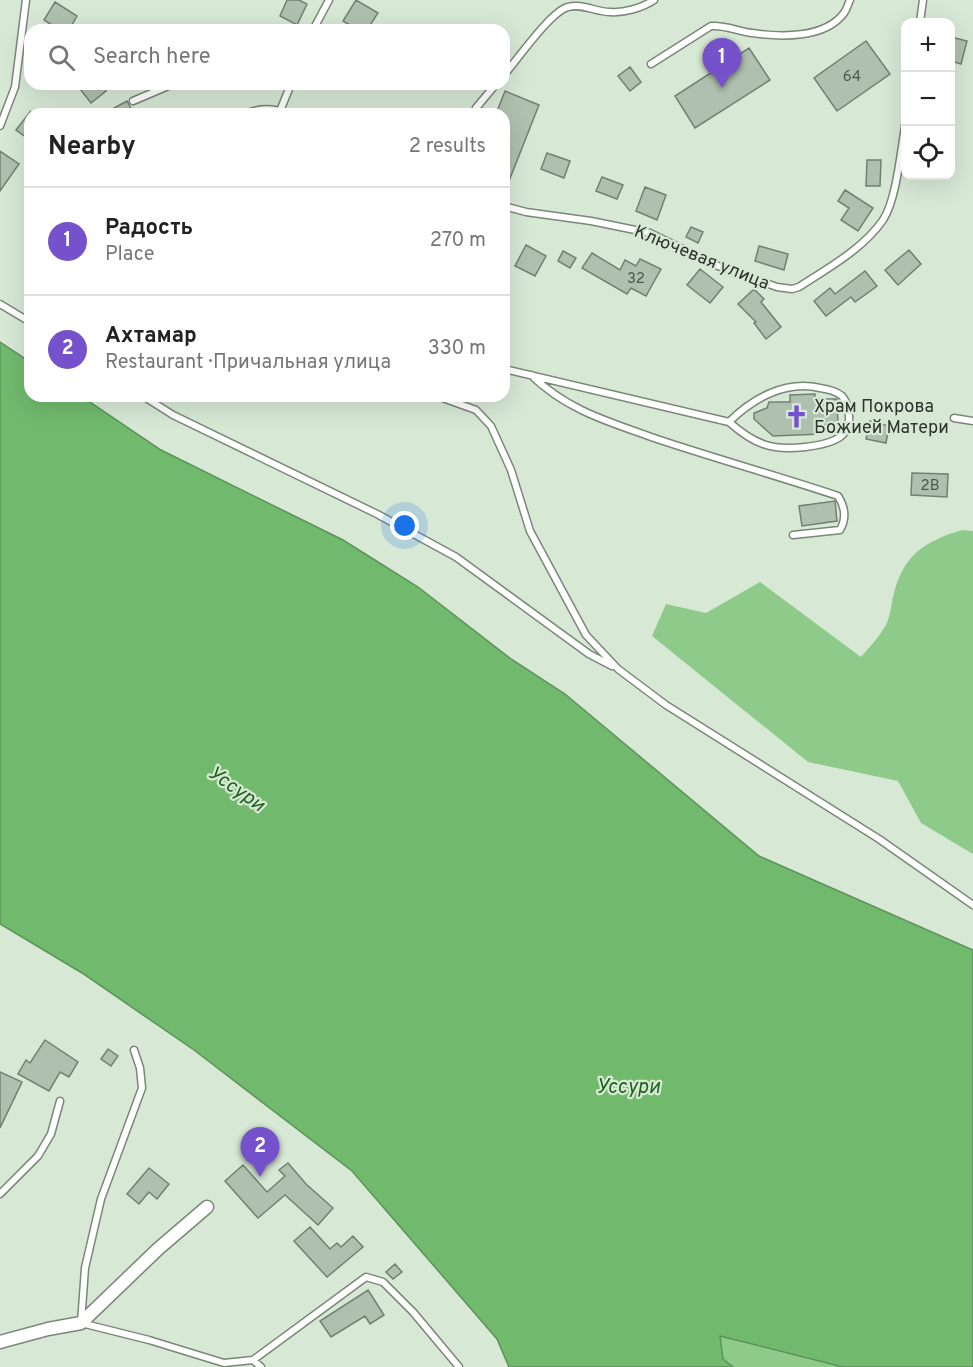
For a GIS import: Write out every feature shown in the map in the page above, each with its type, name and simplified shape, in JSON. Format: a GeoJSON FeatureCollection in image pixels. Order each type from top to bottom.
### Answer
{"type":"FeatureCollection","features":[{"type":"Feature","properties":{"kind":"street"},"geometry":{"type":"LineString","coordinates":[[0,1342],[81,1323],[158,1249],[207,1207]]}},
{"type":"Feature","properties":{"kind":"lane"},"geometry":{"type":"LineString","coordinates":[[0,126],[15,87],[26,0]]}},
{"type":"Feature","properties":{"kind":"lane"},"geometry":{"type":"LineString","coordinates":[[316,24],[329,0]]}},
{"type":"Feature","properties":{"kind":"lane"},"geometry":{"type":"LineString","coordinates":[[563,9],[564,0]]}},
{"type":"Feature","properties":{"kind":"lane"},"geometry":{"type":"LineString","coordinates":[[510,68],[555,14],[568,6],[584,6],[610,12],[644,7],[654,0]]}},
{"type":"Feature","properties":{"kind":"lane"},"geometry":{"type":"LineString","coordinates":[[651,64],[711,26],[721,25],[751,33],[810,33],[828,27],[844,14],[850,0]]}},
{"type":"Feature","properties":{"kind":"lane"},"geometry":{"type":"LineString","coordinates":[[921,18],[923,0]]}},
{"type":"Feature","properties":{"kind":"lane"},"geometry":{"type":"LineString","coordinates":[[133,101],[159,90]]}},
{"type":"Feature","properties":{"kind":"lane"},"geometry":{"type":"LineString","coordinates":[[281,108],[289,90]]}},
{"type":"Feature","properties":{"kind":"lane"},"geometry":{"type":"LineString","coordinates":[[476,108],[491,90]]}},
{"type":"Feature","properties":{"kind":"lane","name":"Ключевая улица"},"geometry":{"type":"LineString","coordinates":[[510,208],[650,233],[718,266],[792,290],[845,256],[882,220],[892,199],[905,126]]}},
{"type":"Feature","properties":{"kind":"lane"},"geometry":{"type":"LineString","coordinates":[[0,304],[24,318]]}},
{"type":"Feature","properties":{"kind":"lane"},"geometry":{"type":"LineString","coordinates":[[510,370],[729,422],[751,439],[766,446],[784,449],[827,444],[842,436],[850,423],[849,408],[841,396],[829,390],[805,384],[786,388],[757,399],[729,422]]}},
{"type":"Feature","properties":{"kind":"lane"},"geometry":{"type":"LineString","coordinates":[[530,375],[548,392],[589,415],[684,448],[838,496],[844,505],[845,521],[840,530],[793,535]]}},
{"type":"Feature","properties":{"kind":"lane"},"geometry":{"type":"LineString","coordinates":[[152,402],[173,415],[377,514],[456,557],[589,654],[618,669],[666,705],[879,839],[973,905]]}},
{"type":"Feature","properties":{"kind":"lane"},"geometry":{"type":"LineString","coordinates":[[454,402],[476,410],[491,426],[512,470],[530,531],[586,635],[618,669]]}},
{"type":"Feature","properties":{"kind":"lane"},"geometry":{"type":"LineString","coordinates":[[954,418],[973,421]]}},
{"type":"Feature","properties":{"kind":"lane"},"geometry":{"type":"LineString","coordinates":[[134,1050],[140,1068],[142,1088],[101,1199],[85,1268],[81,1323],[149,1340],[224,1363],[253,1360],[366,1277],[383,1282],[413,1312],[459,1367]]}},
{"type":"Feature","properties":{"kind":"lane"},"geometry":{"type":"LineString","coordinates":[[0,1194],[38,1156],[51,1134],[60,1101]]}},
{"type":"Feature","properties":{"kind":"lane"},"geometry":{"type":"LineString","coordinates":[[253,1360],[261,1367]]}},
{"type":"Feature","properties":{"kind":"shaded area"},"geometry":{"type":"Polygon","coordinates":[[[962,530],[973,531],[973,854],[921,823],[898,781],[808,762],[652,636],[666,604],[706,613],[760,582],[861,657],[886,625],[897,583],[909,561],[926,545],[962,530]]]}},
{"type":"Feature","properties":{"kind":"shaded area"},"geometry":{"type":"Polygon","coordinates":[[[720,1336],[843,1367],[733,1367],[723,1359],[720,1336]]]}},
{"type":"Feature","properties":{"kind":"water","name":"Уссури"},"geometry":{"type":"Polygon","coordinates":[[[0,342],[24,358],[24,402],[90,402],[161,450],[343,540],[418,587],[511,659],[565,694],[759,856],[973,950],[973,1367],[843,1367],[720,1336],[723,1359],[733,1367],[509,1367],[497,1339],[352,1171],[194,1050],[82,973],[0,924],[0,342]]]}},
{"type":"Feature","properties":{"kind":"building"},"geometry":{"type":"Polygon","coordinates":[[[287,0],[299,0],[307,4],[297,24],[280,16],[287,0]]]}},
{"type":"Feature","properties":{"kind":"building"},"geometry":{"type":"Polygon","coordinates":[[[356,0],[378,13],[371,24],[348,24],[343,21],[356,0]]]}},
{"type":"Feature","properties":{"kind":"building"},"geometry":{"type":"Polygon","coordinates":[[[55,2],[77,16],[72,24],[50,24],[44,20],[55,2]]]}},
{"type":"Feature","properties":{"kind":"building"},"geometry":{"type":"Polygon","coordinates":[[[955,38],[967,41],[961,64],[955,62],[955,38]]]}},
{"type":"Feature","properties":{"kind":"building"},"geometry":{"type":"Polygon","coordinates":[[[866,41],[890,74],[837,111],[814,78],[866,41]]]}},
{"type":"Feature","properties":{"kind":"building"},"geometry":{"type":"Polygon","coordinates":[[[749,48],[770,80],[695,128],[675,96],[749,48]]]}},
{"type":"Feature","properties":{"kind":"building"},"geometry":{"type":"Polygon","coordinates":[[[630,67],[641,82],[630,91],[618,76],[630,67]]]}},
{"type":"Feature","properties":{"kind":"building"},"geometry":{"type":"Polygon","coordinates":[[[81,90],[105,90],[106,91],[91,103],[81,90]]]}},
{"type":"Feature","properties":{"kind":"building"},"geometry":{"type":"Polygon","coordinates":[[[505,91],[539,105],[510,178],[510,108],[498,108],[505,91]]]}},
{"type":"Feature","properties":{"kind":"building"},"geometry":{"type":"Polygon","coordinates":[[[127,101],[131,108],[114,108],[127,101]]]}},
{"type":"Feature","properties":{"kind":"building"},"geometry":{"type":"Polygon","coordinates":[[[24,120],[24,136],[16,130],[24,120]]]}},
{"type":"Feature","properties":{"kind":"building"},"geometry":{"type":"Polygon","coordinates":[[[0,151],[19,164],[0,191],[0,151]]]}},
{"type":"Feature","properties":{"kind":"building"},"geometry":{"type":"Polygon","coordinates":[[[547,153],[570,161],[564,178],[541,169],[547,153]]]}},
{"type":"Feature","properties":{"kind":"building"},"geometry":{"type":"Polygon","coordinates":[[[867,160],[881,160],[880,186],[866,186],[867,160]]]}},
{"type":"Feature","properties":{"kind":"building"},"geometry":{"type":"Polygon","coordinates":[[[602,177],[623,185],[617,199],[596,191],[602,177]]]}},
{"type":"Feature","properties":{"kind":"building"},"geometry":{"type":"Polygon","coordinates":[[[645,187],[666,195],[657,220],[636,211],[645,187]]]}},
{"type":"Feature","properties":{"kind":"building"},"geometry":{"type":"Polygon","coordinates":[[[845,190],[873,208],[858,231],[841,220],[849,208],[838,201],[845,190]]]}},
{"type":"Feature","properties":{"kind":"building"},"geometry":{"type":"Polygon","coordinates":[[[691,227],[703,232],[698,243],[686,237],[691,227]]]}},
{"type":"Feature","properties":{"kind":"building"},"geometry":{"type":"Polygon","coordinates":[[[526,245],[546,256],[535,276],[515,266],[526,245]]]}},
{"type":"Feature","properties":{"kind":"building"},"geometry":{"type":"Polygon","coordinates":[[[759,246],[788,254],[784,270],[755,261],[759,246]]]}},
{"type":"Feature","properties":{"kind":"building"},"geometry":{"type":"Polygon","coordinates":[[[909,250],[921,264],[898,285],[885,270],[909,250]]]}},
{"type":"Feature","properties":{"kind":"building"},"geometry":{"type":"Polygon","coordinates":[[[563,251],[576,258],[570,268],[558,261],[563,251]]]}},
{"type":"Feature","properties":{"kind":"building"},"geometry":{"type":"Polygon","coordinates":[[[592,253],[620,270],[625,260],[636,266],[640,259],[661,269],[646,296],[631,288],[627,294],[582,268],[592,253]]]}},
{"type":"Feature","properties":{"kind":"building"},"geometry":{"type":"Polygon","coordinates":[[[700,269],[723,287],[710,303],[687,285],[700,269]]]}},
{"type":"Feature","properties":{"kind":"building"},"geometry":{"type":"Polygon","coordinates":[[[865,271],[877,286],[855,302],[851,297],[826,316],[814,301],[830,288],[835,294],[865,271]]]}},
{"type":"Feature","properties":{"kind":"building"},"geometry":{"type":"Polygon","coordinates":[[[754,289],[764,299],[761,302],[781,327],[766,339],[754,323],[756,322],[738,304],[754,289]]]}},
{"type":"Feature","properties":{"kind":"building","name":"Храм Покрова Божией Матери"},"geometry":{"type":"Polygon","coordinates":[[[815,394],[815,399],[837,399],[838,424],[822,425],[822,434],[773,436],[754,419],[754,413],[767,408],[769,402],[790,402],[790,395],[815,394]]]}},
{"type":"Feature","properties":{"kind":"building"},"geometry":{"type":"Polygon","coordinates":[[[870,421],[889,426],[886,443],[866,439],[870,421]]]}},
{"type":"Feature","properties":{"kind":"building"},"geometry":{"type":"Polygon","coordinates":[[[912,473],[948,474],[947,497],[911,495],[912,473]]]}},
{"type":"Feature","properties":{"kind":"building"},"geometry":{"type":"Polygon","coordinates":[[[835,501],[837,521],[802,526],[799,506],[835,501]]]}},
{"type":"Feature","properties":{"kind":"building"},"geometry":{"type":"Polygon","coordinates":[[[45,1040],[78,1062],[69,1077],[60,1072],[49,1091],[18,1074],[26,1060],[30,1063],[45,1040]]]}},
{"type":"Feature","properties":{"kind":"building"},"geometry":{"type":"Polygon","coordinates":[[[108,1049],[118,1056],[111,1066],[101,1059],[108,1049]]]}},
{"type":"Feature","properties":{"kind":"building"},"geometry":{"type":"Polygon","coordinates":[[[0,1072],[22,1082],[0,1128],[0,1072]]]}},
{"type":"Feature","properties":{"kind":"building"},"geometry":{"type":"Polygon","coordinates":[[[288,1163],[306,1184],[333,1208],[318,1225],[285,1195],[258,1218],[225,1181],[243,1165],[267,1192],[285,1176],[279,1170],[288,1163]]]}},
{"type":"Feature","properties":{"kind":"building"},"geometry":{"type":"Polygon","coordinates":[[[149,1168],[169,1184],[157,1199],[149,1192],[139,1204],[127,1194],[149,1168]]]}},
{"type":"Feature","properties":{"kind":"building"},"geometry":{"type":"Polygon","coordinates":[[[310,1227],[330,1249],[337,1243],[341,1247],[353,1236],[363,1247],[327,1277],[294,1241],[310,1227]]]}},
{"type":"Feature","properties":{"kind":"building"},"geometry":{"type":"Polygon","coordinates":[[[395,1264],[402,1272],[393,1279],[386,1272],[395,1264]]]}},
{"type":"Feature","properties":{"kind":"building"},"geometry":{"type":"Polygon","coordinates":[[[368,1290],[384,1315],[370,1324],[365,1316],[331,1337],[320,1321],[368,1290]]]}},
{"type":"Feature","properties":{"kind":"place","name":"Радость"},"geometry":{"type":"Point","coordinates":[722,88]}},
{"type":"Feature","properties":{"kind":"place","name":"Храм Покрова Божией Матери"},"geometry":{"type":"Point","coordinates":[796,416]}},
{"type":"Feature","properties":{"kind":"place","name":"Ахтамар"},"geometry":{"type":"Point","coordinates":[260,1177]}}]}
